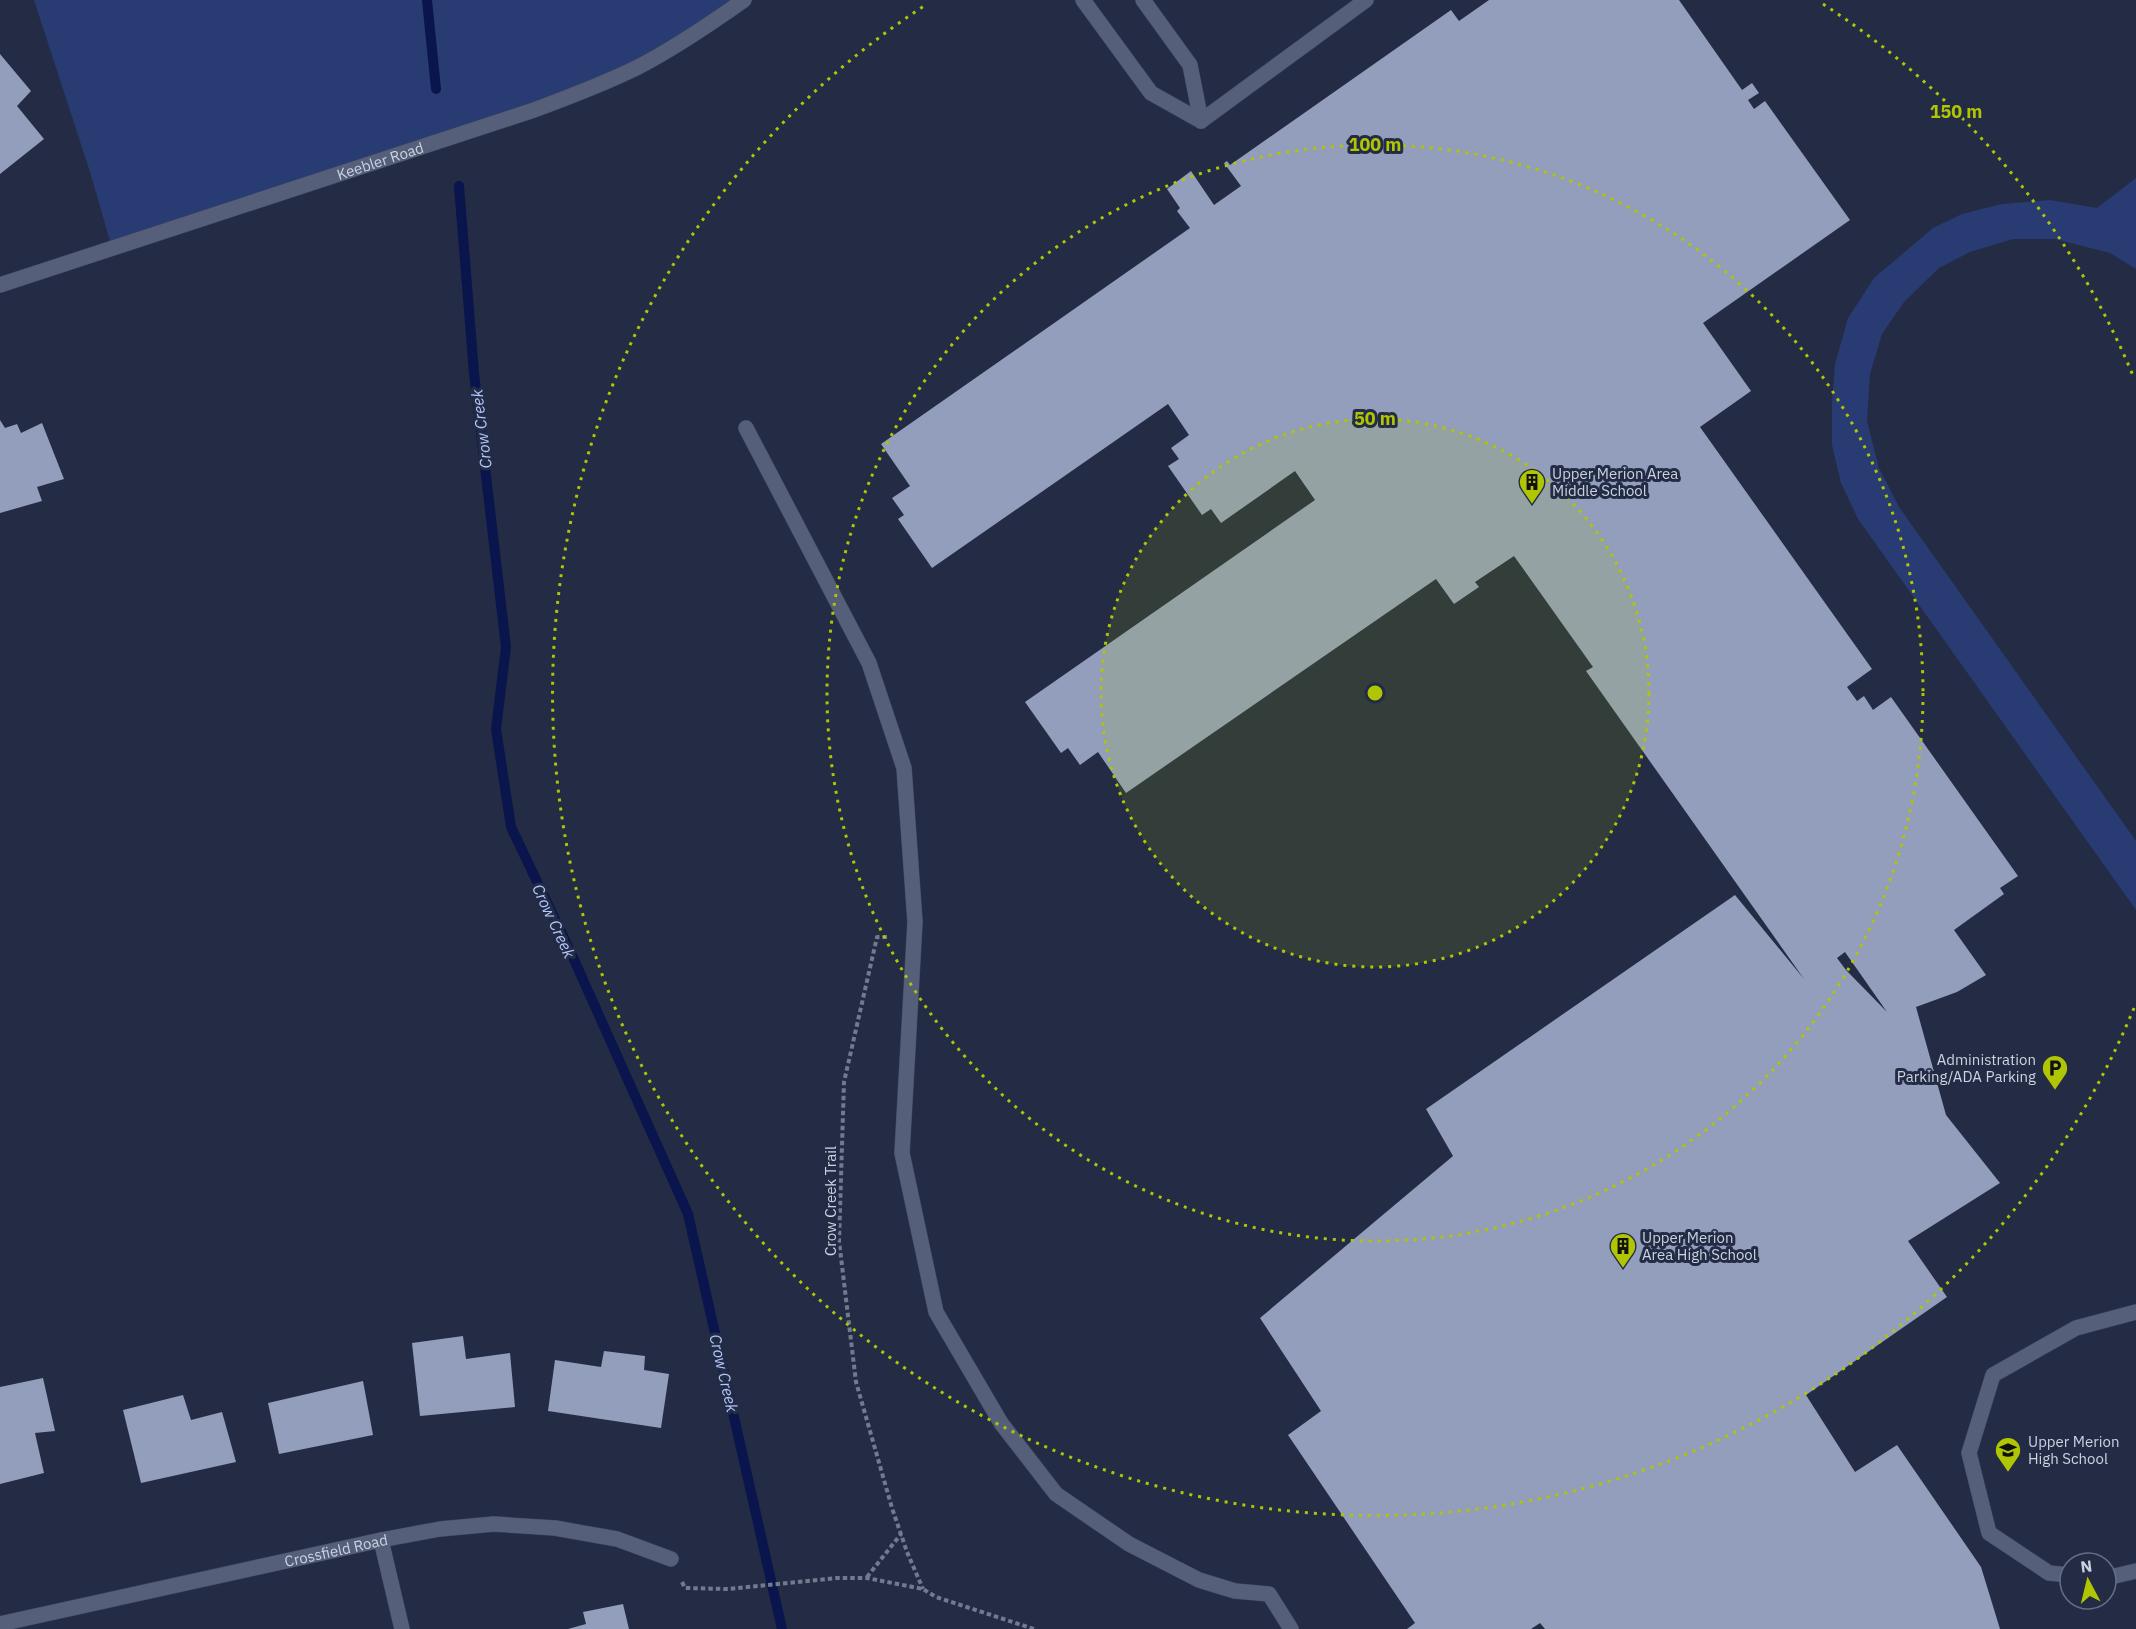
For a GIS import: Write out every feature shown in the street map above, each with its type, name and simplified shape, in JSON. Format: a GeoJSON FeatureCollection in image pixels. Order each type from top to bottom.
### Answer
{"type":"FeatureCollection","features":[{"type":"Feature","properties":{"kind":"street","name":"Keebler Road"},"geometry":{"type":"LineString","coordinates":[[0,285],[534,110],[589,89],[638,67],[684,41],[744,0]]}},
{"type":"Feature","properties":{"kind":"street"},"geometry":{"type":"LineString","coordinates":[[1083,0],[1150,93],[1201,121]]}},
{"type":"Feature","properties":{"kind":"street"},"geometry":{"type":"LineString","coordinates":[[1143,0],[1190,65],[1201,121]]}},
{"type":"Feature","properties":{"kind":"street"},"geometry":{"type":"LineString","coordinates":[[1201,121],[1366,0]]}},
{"type":"Feature","properties":{"kind":"street"},"geometry":{"type":"LineString","coordinates":[[746,429],[869,663],[901,757],[905,780],[915,922],[902,1153],[936,1312],[1001,1423],[1056,1494],[1128,1544],[1199,1580],[1235,1591],[1269,1594],[1291,1629]]}},
{"type":"Feature","properties":{"kind":"street"},"geometry":{"type":"LineString","coordinates":[[2058,1574],[2049,1573],[1989,1533],[1969,1453],[1993,1375],[2076,1328],[2136,1312]]}},
{"type":"Feature","properties":{"kind":"street","name":"Crossfield Road"},"geometry":{"type":"LineString","coordinates":[[0,1624],[440,1529],[494,1524],[555,1528],[617,1539],[671,1559]]}},
{"type":"Feature","properties":{"kind":"street"},"geometry":{"type":"LineString","coordinates":[[381,1540],[402,1629]]}},
{"type":"Feature","properties":{"kind":"street"},"geometry":{"type":"LineString","coordinates":[[2118,1575],[2136,1571]]}},
{"type":"Feature","properties":{"kind":"path","name":"Crow Creek Trail"},"geometry":{"type":"LineString","coordinates":[[914,937],[877,937],[844,1082],[839,1241],[856,1382],[901,1534],[923,1588]]}},
{"type":"Feature","properties":{"kind":"path"},"geometry":{"type":"LineString","coordinates":[[867,1578],[901,1534]]}},
{"type":"Feature","properties":{"kind":"path"},"geometry":{"type":"LineString","coordinates":[[671,1559],[685,1588],[728,1589],[837,1578],[867,1578],[923,1588],[936,1597],[1034,1629]]}},
{"type":"Feature","properties":{"kind":"shaded area"},"geometry":{"type":"Polygon","coordinates":[[[34,0],[744,0],[638,67],[112,248],[90,172],[34,0]]]}},
{"type":"Feature","properties":{"kind":"shaded area"},"geometry":{"type":"Polygon","coordinates":[[[2136,178],[2136,269],[2110,253],[2055,239],[2013,239],[1970,252],[1939,268],[1904,302],[1882,334],[1870,374],[1867,421],[1879,468],[1899,507],[2136,841],[2136,910],[1858,519],[1841,483],[1832,445],[1832,404],[1835,364],[1848,318],[1874,278],[1933,228],[1962,214],[2002,204],[2050,200],[2097,208],[2136,178]]]}},
{"type":"Feature","properties":{"kind":"building"},"geometry":{"type":"Polygon","coordinates":[[[1489,0],[1679,0],[1742,90],[1752,83],[1759,93],[1748,100],[1754,109],[1765,101],[1850,220],[1703,323],[1751,391],[1700,427],[1872,669],[1847,687],[1857,701],[1864,696],[1873,710],[1891,697],[2018,876],[2000,888],[2004,894],[1954,930],[1986,975],[1957,992],[1916,1007],[1946,1115],[2000,1183],[1908,1241],[1947,1297],[1806,1395],[1855,1472],[1897,1445],[1981,1567],[2000,1629],[1545,1629],[1540,1623],[1531,1629],[1407,1629],[1415,1623],[1288,1435],[1321,1411],[1260,1318],[1453,1156],[1426,1109],[1735,895],[1804,979],[1586,671],[1593,667],[1514,556],[1475,582],[1479,587],[1454,604],[1436,579],[1126,793],[1098,752],[1080,765],[1068,748],[1061,753],[1025,702],[1315,500],[1295,471],[1221,523],[1211,509],[1202,515],[1168,466],[1179,459],[1171,448],[1189,435],[1168,404],[932,568],[898,519],[904,515],[892,498],[910,486],[881,444],[1190,228],[1177,211],[1180,208],[1167,189],[1191,171],[1214,205],[1241,186],[1224,163],[1227,161],[1230,165],[1451,10],[1459,21],[1489,0]],[[1845,952],[1837,958],[1846,970],[1887,1012],[1845,952]]]}},
{"type":"Feature","properties":{"kind":"building"},"geometry":{"type":"Polygon","coordinates":[[[0,54],[31,91],[17,106],[44,139],[0,174],[0,54]]]}},
{"type":"Feature","properties":{"kind":"building"},"geometry":{"type":"Polygon","coordinates":[[[0,420],[5,428],[17,424],[21,433],[42,423],[64,479],[37,487],[42,501],[0,513],[0,420]]]}},
{"type":"Feature","properties":{"kind":"building"},"geometry":{"type":"Polygon","coordinates":[[[463,1336],[466,1359],[510,1353],[515,1407],[420,1416],[412,1343],[463,1336]]]}},
{"type":"Feature","properties":{"kind":"building"},"geometry":{"type":"Polygon","coordinates":[[[604,1351],[645,1356],[644,1370],[669,1374],[661,1428],[548,1411],[555,1360],[601,1367],[604,1351]]]}},
{"type":"Feature","properties":{"kind":"building"},"geometry":{"type":"Polygon","coordinates":[[[43,1378],[55,1431],[35,1433],[44,1473],[0,1484],[0,1387],[43,1378]]]}},
{"type":"Feature","properties":{"kind":"building"},"geometry":{"type":"Polygon","coordinates":[[[363,1381],[373,1435],[279,1454],[268,1403],[363,1381]]]}},
{"type":"Feature","properties":{"kind":"building"},"geometry":{"type":"Polygon","coordinates":[[[183,1395],[191,1420],[222,1412],[236,1462],[141,1483],[123,1410],[183,1395]]]}},
{"type":"Feature","properties":{"kind":"building"},"geometry":{"type":"Polygon","coordinates":[[[623,1604],[629,1629],[568,1629],[586,1624],[583,1612],[623,1604]]]}},
{"type":"Feature","properties":{"kind":"waterway","name":"Crow Creek"},"geometry":{"type":"LineString","coordinates":[[427,0],[436,89]]}},
{"type":"Feature","properties":{"kind":"waterway","name":"Crow Creek"},"geometry":{"type":"LineString","coordinates":[[459,186],[474,373],[506,647],[496,729],[511,827],[571,953],[688,1214],[782,1629]]}},
{"type":"Feature","properties":{"kind":"place","name":"Upper Merion Area Middle School"},"geometry":{"type":"Point","coordinates":[1532,505]}},
{"type":"Feature","properties":{"kind":"place","name":"Administration Parking/ADA Parking"},"geometry":{"type":"Point","coordinates":[2055,1091]}},
{"type":"Feature","properties":{"kind":"place","name":"Upper Merion Area High School"},"geometry":{"type":"Point","coordinates":[1623,1269]}},
{"type":"Feature","properties":{"kind":"place","name":"Upper Merion High School"},"geometry":{"type":"Point","coordinates":[2008,1473]}}]}
